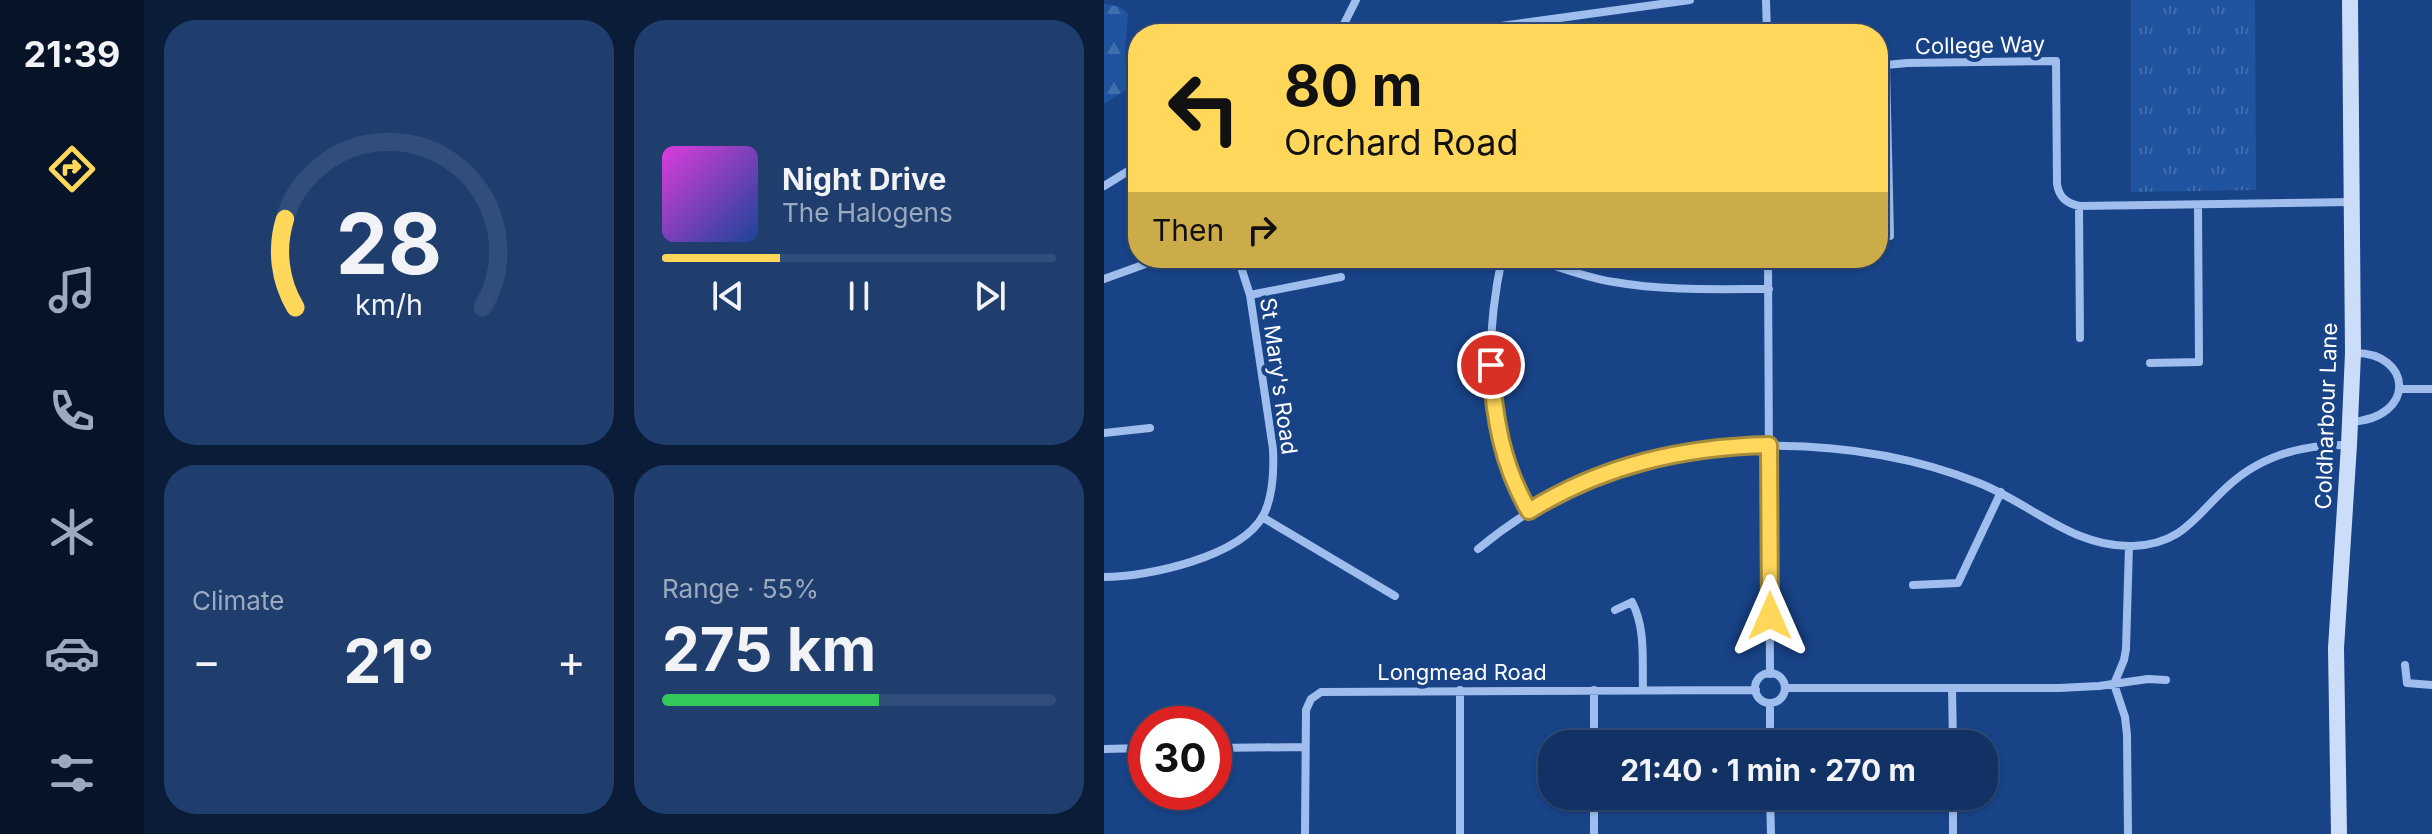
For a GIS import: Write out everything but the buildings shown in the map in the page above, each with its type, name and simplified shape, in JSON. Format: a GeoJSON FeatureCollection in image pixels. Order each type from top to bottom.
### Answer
{"type":"FeatureCollection","features":[{"type":"Feature","properties":{"kind":"street"},"geometry":{"type":"LineString","coordinates":[[1344,24],[1356,0]]}},
{"type":"Feature","properties":{"kind":"street"},"geometry":{"type":"LineString","coordinates":[[1551,24],[1690,0]]}},
{"type":"Feature","properties":{"kind":"street"},"geometry":{"type":"LineString","coordinates":[[1766,0],[1767,24]]}},
{"type":"Feature","properties":{"kind":"street","name":"Coldharbour Lane"},"geometry":{"type":"LineString","coordinates":[[2339,834],[2336,648],[2353,353],[2350,0]]}},
{"type":"Feature","properties":{"kind":"street","name":"College Way"},"geometry":{"type":"LineString","coordinates":[[1888,65],[2056,61],[2058,189],[2067,202],[2079,206]]}},
{"type":"Feature","properties":{"kind":"street","name":"College Way"},"geometry":{"type":"LineString","coordinates":[[1888,150],[1890,236]]}},
{"type":"Feature","properties":{"kind":"street"},"geometry":{"type":"LineString","coordinates":[[1104,186],[1128,171]]}},
{"type":"Feature","properties":{"kind":"street"},"geometry":{"type":"LineString","coordinates":[[2080,338],[2079,206],[2353,202]]}},
{"type":"Feature","properties":{"kind":"street"},"geometry":{"type":"LineString","coordinates":[[2150,363],[2199,362],[2198,205]]}},
{"type":"Feature","properties":{"kind":"street"},"geometry":{"type":"LineString","coordinates":[[1104,279],[1134,268]]}},
{"type":"Feature","properties":{"kind":"street","name":"St Mary's Road"},"geometry":{"type":"LineString","coordinates":[[1241,268],[1250,295],[1273,449],[1271,488],[1262,517]]}},
{"type":"Feature","properties":{"kind":"street"},"geometry":{"type":"LineString","coordinates":[[1501,268],[1491,340],[1494,404],[1506,461],[1529,511]]}},
{"type":"Feature","properties":{"kind":"street"},"geometry":{"type":"LineString","coordinates":[[1562,268],[1596,279],[1627,284],[1769,289]]}},
{"type":"Feature","properties":{"kind":"street"},"geometry":{"type":"LineString","coordinates":[[1768,268],[1770,674]]}},
{"type":"Feature","properties":{"kind":"street"},"geometry":{"type":"LineString","coordinates":[[1250,295],[1341,277]]}},
{"type":"Feature","properties":{"kind":"street"},"geometry":{"type":"LineString","coordinates":[[2350,422],[2368,420],[2388,411],[2397,400],[2400,389],[2397,375],[2388,365],[2368,354],[2353,353]]}},
{"type":"Feature","properties":{"kind":"street"},"geometry":{"type":"LineString","coordinates":[[2400,389],[2432,389]]}},
{"type":"Feature","properties":{"kind":"street"},"geometry":{"type":"LineString","coordinates":[[1104,433],[1150,428]]}},
{"type":"Feature","properties":{"kind":"street"},"geometry":{"type":"LineString","coordinates":[[1478,549],[1529,511],[1571,487],[1627,465],[1697,450],[1769,445],[1811,445],[1891,456],[1949,472],[2001,492],[2071,534],[2103,544],[2129,546],[2154,543],[2181,531],[2196,520],[2226,487],[2272,458],[2299,448],[2349,445]]}},
{"type":"Feature","properties":{"kind":"street"},"geometry":{"type":"LineString","coordinates":[[1913,585],[1958,583],[2001,492]]}},
{"type":"Feature","properties":{"kind":"street"},"geometry":{"type":"LineString","coordinates":[[1104,577],[1148,573],[1201,558],[1241,537],[1262,517],[1395,596]]}},
{"type":"Feature","properties":{"kind":"street"},"geometry":{"type":"LineString","coordinates":[[2128,834],[2126,726],[2114,684],[2126,649],[2129,546]]}},
{"type":"Feature","properties":{"kind":"street"},"geometry":{"type":"LineString","coordinates":[[1615,610],[1632,602],[1638,616],[1643,690]]}},
{"type":"Feature","properties":{"kind":"street"},"geometry":{"type":"LineString","coordinates":[[2405,665],[2407,683],[2432,685]]}},
{"type":"Feature","properties":{"kind":"street"},"geometry":{"type":"LineString","coordinates":[[1770,674],[1781,678],[1785,688],[1781,699],[1770,703],[1759,697],[1756,690],[1760,678],[1770,674]]}},
{"type":"Feature","properties":{"kind":"street"},"geometry":{"type":"LineString","coordinates":[[1785,688],[2088,687],[2133,680],[2166,680]]}},
{"type":"Feature","properties":{"kind":"street"},"geometry":{"type":"LineString","coordinates":[[1952,688],[1953,730]]}},
{"type":"Feature","properties":{"kind":"street"},"geometry":{"type":"LineString","coordinates":[[1460,690],[1460,834]]}},
{"type":"Feature","properties":{"kind":"street"},"geometry":{"type":"LineString","coordinates":[[1594,690],[1594,730]]}},
{"type":"Feature","properties":{"kind":"street","name":"Longmead Road"},"geometry":{"type":"LineString","coordinates":[[1305,834],[1304,747],[1308,704],[1321,692],[1756,690]]}},
{"type":"Feature","properties":{"kind":"street"},"geometry":{"type":"LineString","coordinates":[[1770,703],[1770,730]]}},
{"type":"Feature","properties":{"kind":"street"},"geometry":{"type":"LineString","coordinates":[[1232,748],[1304,747]]}},
{"type":"Feature","properties":{"kind":"street"},"geometry":{"type":"LineString","coordinates":[[1104,749],[1128,748]]}},
{"type":"Feature","properties":{"kind":"street"},"geometry":{"type":"LineString","coordinates":[[1594,810],[1594,834]]}},
{"type":"Feature","properties":{"kind":"street"},"geometry":{"type":"LineString","coordinates":[[1770,810],[1771,834]]}},
{"type":"Feature","properties":{"kind":"street"},"geometry":{"type":"LineString","coordinates":[[1953,810],[1953,834]]}},
{"type":"Feature","properties":{"kind":"green space"},"geometry":{"type":"Polygon","coordinates":[[[2131,0],[2255,0],[2256,190],[2131,192],[2131,0]]]}},
{"type":"Feature","properties":{"kind":"green space"},"geometry":{"type":"Polygon","coordinates":[[[1104,4],[1121,7],[1128,14],[1125,50],[1128,86],[1104,104],[1104,4]]]}},
{"type":"Feature","properties":{"kind":"route"},"geometry":{"type":"LineString","coordinates":[[1491,365],[1501,442],[1513,479],[1529,511],[1571,487],[1627,465],[1697,450],[1769,445],[1770,616]]}}]}
